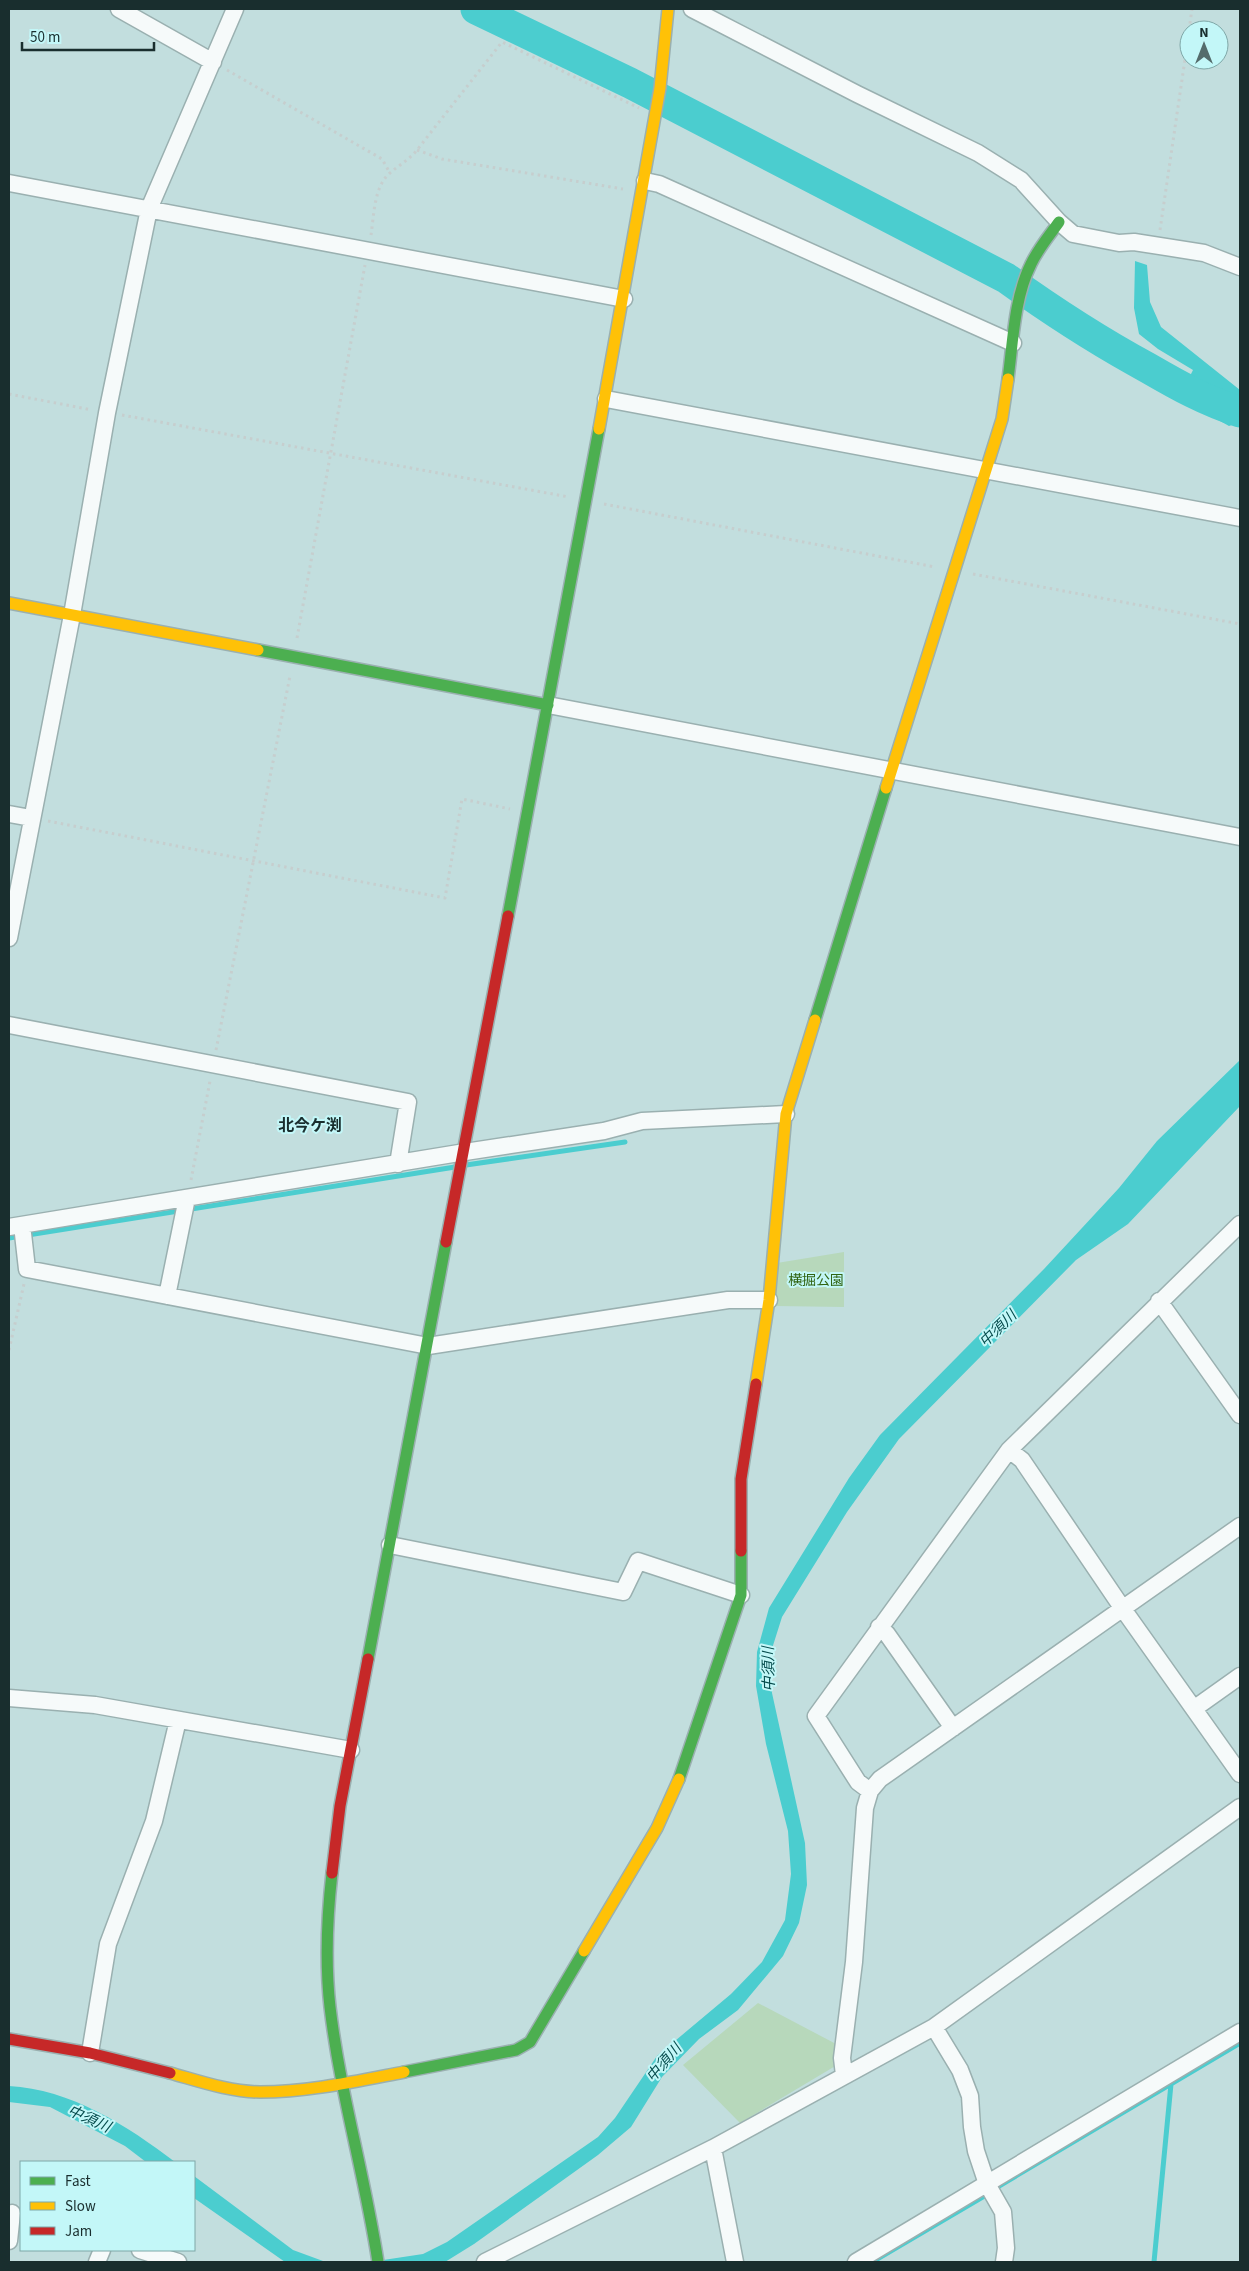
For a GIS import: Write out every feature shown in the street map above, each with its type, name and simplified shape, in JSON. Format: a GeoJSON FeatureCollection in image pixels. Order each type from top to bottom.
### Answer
{"type":"FeatureCollection","features":[{"type":"Feature","properties":{"kind":"street"},"geometry":{"type":"LineString","coordinates":[[119,9],[213,62]]}},
{"type":"Feature","properties":{"kind":"street"},"geometry":{"type":"LineString","coordinates":[[9,938],[72,615],[107,413],[149,209],[235,9]]}},
{"type":"Feature","properties":{"kind":"street"},"geometry":{"type":"LineString","coordinates":[[378,2261],[343,2084],[330,2006],[327,1939],[332,1862],[351,1750],[624,299],[660,88],[668,9]]}},
{"type":"Feature","properties":{"kind":"street"},"geometry":{"type":"LineString","coordinates":[[692,9],[898,116],[978,152],[1021,180],[1059,222],[1073,234],[1119,243],[1157,245],[1204,254],[1240,267]]}},
{"type":"Feature","properties":{"kind":"street"},"geometry":{"type":"LineString","coordinates":[[9,183],[624,299]]}},
{"type":"Feature","properties":{"kind":"street"},"geometry":{"type":"LineString","coordinates":[[644,187],[659,184],[1013,343]]}},
{"type":"Feature","properties":{"kind":"street"},"geometry":{"type":"LineString","coordinates":[[9,2039],[90,2053],[219,2086],[259,2092],[343,2084],[516,2050],[530,2042],[660,1820],[675,1790],[741,1595],[740,1479],[769,1300],[786,1114],[891,770],[1002,419],[1009,386],[1013,343],[1029,270],[1059,222]]}},
{"type":"Feature","properties":{"kind":"street"},"geometry":{"type":"LineString","coordinates":[[606,398],[1240,518]]}},
{"type":"Feature","properties":{"kind":"street"},"geometry":{"type":"LineString","coordinates":[[9,603],[1240,837]]}},
{"type":"Feature","properties":{"kind":"street"},"geometry":{"type":"LineString","coordinates":[[9,814],[32,818]]}},
{"type":"Feature","properties":{"kind":"street"},"geometry":{"type":"LineString","coordinates":[[9,1024],[408,1102],[398,1164]]}},
{"type":"Feature","properties":{"kind":"street"},"geometry":{"type":"LineString","coordinates":[[769,1300],[728,1300],[428,1346],[27,1269],[16,1226],[604,1131],[642,1121],[786,1114]]}},
{"type":"Feature","properties":{"kind":"street"},"geometry":{"type":"LineString","coordinates":[[167,1296],[187,1198]]}},
{"type":"Feature","properties":{"kind":"street"},"geometry":{"type":"LineString","coordinates":[[870,1791],[858,1782],[816,1716],[1009,1450],[1159,1301],[1240,1224]]}},
{"type":"Feature","properties":{"kind":"street"},"geometry":{"type":"LineString","coordinates":[[1159,1301],[1240,1415]]}},
{"type":"Feature","properties":{"kind":"street"},"geometry":{"type":"LineString","coordinates":[[1009,1450],[1022,1460],[1123,1609],[1240,1774]]}},
{"type":"Feature","properties":{"kind":"street"},"geometry":{"type":"LineString","coordinates":[[844,2075],[842,2058],[854,1962],[865,1808],[870,1791],[880,1780],[1240,1526]]}},
{"type":"Feature","properties":{"kind":"street"},"geometry":{"type":"LineString","coordinates":[[390,1545],[623,1592],[638,1561],[741,1595]]}},
{"type":"Feature","properties":{"kind":"street"},"geometry":{"type":"LineString","coordinates":[[879,1627],[887,1634],[953,1728]]}},
{"type":"Feature","properties":{"kind":"street"},"geometry":{"type":"LineString","coordinates":[[1195,1708],[1240,1676]]}},
{"type":"Feature","properties":{"kind":"street"},"geometry":{"type":"LineString","coordinates":[[9,1698],[95,1705],[351,1750]]}},
{"type":"Feature","properties":{"kind":"street"},"geometry":{"type":"LineString","coordinates":[[90,2053],[108,1944],[154,1821],[178,1720]]}},
{"type":"Feature","properties":{"kind":"street"},"geometry":{"type":"LineString","coordinates":[[485,2262],[713,2148],[934,2027],[1240,1807]]}},
{"type":"Feature","properties":{"kind":"street"},"geometry":{"type":"LineString","coordinates":[[934,2027],[960,2070],[970,2096],[976,2151],[987,2184],[1003,2212],[1006,2248],[1004,2262]]}},
{"type":"Feature","properties":{"kind":"street"},"geometry":{"type":"LineString","coordinates":[[856,2262],[1240,2032]]}},
{"type":"Feature","properties":{"kind":"street"},"geometry":{"type":"LineString","coordinates":[[713,2148],[735,2262]]}},
{"type":"Feature","properties":{"kind":"street"},"geometry":{"type":"LineString","coordinates":[[9,2241],[14,2213]]}},
{"type":"Feature","properties":{"kind":"street"},"geometry":{"type":"LineString","coordinates":[[143,2251],[178,2262]]}},
{"type":"Feature","properties":{"kind":"path"},"geometry":{"type":"LineString","coordinates":[[187,1198],[252,861],[294,656],[329,453],[380,185],[390,172],[405,164],[417,150],[502,42],[656,113]]}},
{"type":"Feature","properties":{"kind":"path"},"geometry":{"type":"LineString","coordinates":[[213,62],[382,159],[390,172]]}},
{"type":"Feature","properties":{"kind":"path"},"geometry":{"type":"LineString","coordinates":[[1157,245],[1183,70]]}},
{"type":"Feature","properties":{"kind":"path"},"geometry":{"type":"LineString","coordinates":[[417,150],[442,159],[644,187]]}},
{"type":"Feature","properties":{"kind":"path"},"geometry":{"type":"LineString","coordinates":[[9,394],[587,500],[1240,624]]}},
{"type":"Feature","properties":{"kind":"path"},"geometry":{"type":"LineString","coordinates":[[32,818],[446,898],[462,799],[528,812]]}},
{"type":"Feature","properties":{"kind":"path"},"geometry":{"type":"LineString","coordinates":[[9,1350],[27,1269]]}},
{"type":"Feature","properties":{"kind":"green space","name":"横掘公園"},"geometry":{"type":"Polygon","coordinates":[[[844,1252],[844,1307],[775,1306],[777,1263],[844,1252]]]}},
{"type":"Feature","properties":{"kind":"green space"},"geometry":{"type":"Polygon","coordinates":[[[758,2003],[838,2045],[837,2065],[740,2123],[683,2065],[758,2003]]]}},
{"type":"Feature","properties":{"kind":"water"},"geometry":{"type":"Polygon","coordinates":[[[1135,261],[1147,265],[1150,302],[1161,327],[1240,390],[1240,422],[1229,426],[1179,398],[1193,370],[1158,349],[1139,334],[1134,308],[1135,261]]]}},
{"type":"Feature","properties":{"kind":"water","name":"中須川"},"geometry":{"type":"Polygon","coordinates":[[[1240,1060],[1240,1106],[1128,1224],[1076,1260],[899,1439],[847,1512],[782,1617],[770,1655],[772,1693],[805,1843],[807,1885],[799,1923],[783,1956],[738,2010],[699,2039],[662,2077],[631,2127],[598,2155],[474,2244],[445,2262],[370,2262],[423,2254],[447,2242],[598,2137],[615,2118],[657,2056],[731,1994],[762,1962],[785,1920],[791,1874],[788,1831],[766,1744],[756,1686],[757,1652],[769,1608],[849,1478],[880,1435],[1044,1269],[1119,1188],[1157,1141],[1240,1060]]]}},
{"type":"Feature","properties":{"kind":"water","name":"中須川"},"geometry":{"type":"Polygon","coordinates":[[[9,2086],[54,2094],[76,2102],[118,2123],[174,2161],[145,2161],[125,2146],[50,2107],[9,2102],[9,2086]]]}},
{"type":"Feature","properties":{"kind":"water"},"geometry":{"type":"Polygon","coordinates":[[[195,2177],[293,2250],[323,2261],[353,2262],[285,2262],[195,2199],[195,2177]]]}},
{"type":"Feature","properties":{"kind":"waterway"},"geometry":{"type":"LineString","coordinates":[[476,9],[630,83],[1006,278],[1129,358],[1193,393],[1240,412]]}},
{"type":"Feature","properties":{"kind":"waterway"},"geometry":{"type":"LineString","coordinates":[[466,1165],[625,1142]]}},
{"type":"Feature","properties":{"kind":"waterway"},"geometry":{"type":"LineString","coordinates":[[9,1238],[455,1167]]}},
{"type":"Feature","properties":{"kind":"waterway"},"geometry":{"type":"LineString","coordinates":[[999,2186],[1240,2043]]}},
{"type":"Feature","properties":{"kind":"waterway"},"geometry":{"type":"LineString","coordinates":[[1154,2262],[1171,2084]]}},
{"type":"Feature","properties":{"kind":"waterway"},"geometry":{"type":"LineString","coordinates":[[872,2262],[986,2195]]}},
{"type":"Feature","properties":{"kind":"traffic: fast"},"geometry":{"type":"LineString","coordinates":[[1008,379],[1015,320],[1025,277],[1037,253],[1059,222]]}},
{"type":"Feature","properties":{"kind":"traffic: fast"},"geometry":{"type":"LineString","coordinates":[[508,916],[599,429]]}},
{"type":"Feature","properties":{"kind":"traffic: fast"},"geometry":{"type":"LineString","coordinates":[[258,650],[548,705]]}},
{"type":"Feature","properties":{"kind":"traffic: fast"},"geometry":{"type":"LineString","coordinates":[[815,1020],[886,788]]}},
{"type":"Feature","properties":{"kind":"traffic: fast"},"geometry":{"type":"LineString","coordinates":[[368,1659],[446,1242]]}},
{"type":"Feature","properties":{"kind":"traffic: fast"},"geometry":{"type":"LineString","coordinates":[[679,1779],[741,1595],[741,1551]]}},
{"type":"Feature","properties":{"kind":"traffic: fast"},"geometry":{"type":"LineString","coordinates":[[332,1873],[327,1940],[330,2007],[340,2071],[378,2262]]}},
{"type":"Feature","properties":{"kind":"traffic: fast"},"geometry":{"type":"LineString","coordinates":[[404,2072],[516,2050],[530,2042],[584,1951]]}},
{"type":"Feature","properties":{"kind":"traffic: slow"},"geometry":{"type":"LineString","coordinates":[[599,429],[660,88],[668,9]]}},
{"type":"Feature","properties":{"kind":"traffic: slow"},"geometry":{"type":"LineString","coordinates":[[886,788],[1002,419],[1008,379]]}},
{"type":"Feature","properties":{"kind":"traffic: slow"},"geometry":{"type":"LineString","coordinates":[[9,603],[258,650]]}},
{"type":"Feature","properties":{"kind":"traffic: slow"},"geometry":{"type":"LineString","coordinates":[[756,1384],[769,1300],[786,1114],[815,1020]]}},
{"type":"Feature","properties":{"kind":"traffic: slow"},"geometry":{"type":"LineString","coordinates":[[584,1951],[657,1828],[679,1779]]}},
{"type":"Feature","properties":{"kind":"traffic: slow"},"geometry":{"type":"LineString","coordinates":[[170,2073],[226,2088],[249,2092],[278,2092],[314,2088],[404,2072]]}},
{"type":"Feature","properties":{"kind":"traffic: jam"},"geometry":{"type":"LineString","coordinates":[[446,1242],[508,916]]}},
{"type":"Feature","properties":{"kind":"traffic: jam"},"geometry":{"type":"LineString","coordinates":[[741,1551],[741,1479],[756,1384]]}},
{"type":"Feature","properties":{"kind":"traffic: jam"},"geometry":{"type":"LineString","coordinates":[[332,1873],[340,1806],[368,1659]]}},
{"type":"Feature","properties":{"kind":"traffic: jam"},"geometry":{"type":"LineString","coordinates":[[9,2039],[90,2053],[170,2073]]}},
{"type":"Feature","properties":{"kind":"district","name":"北今ケ渕"},"geometry":{"type":"Point","coordinates":[310,1126]}}]}
